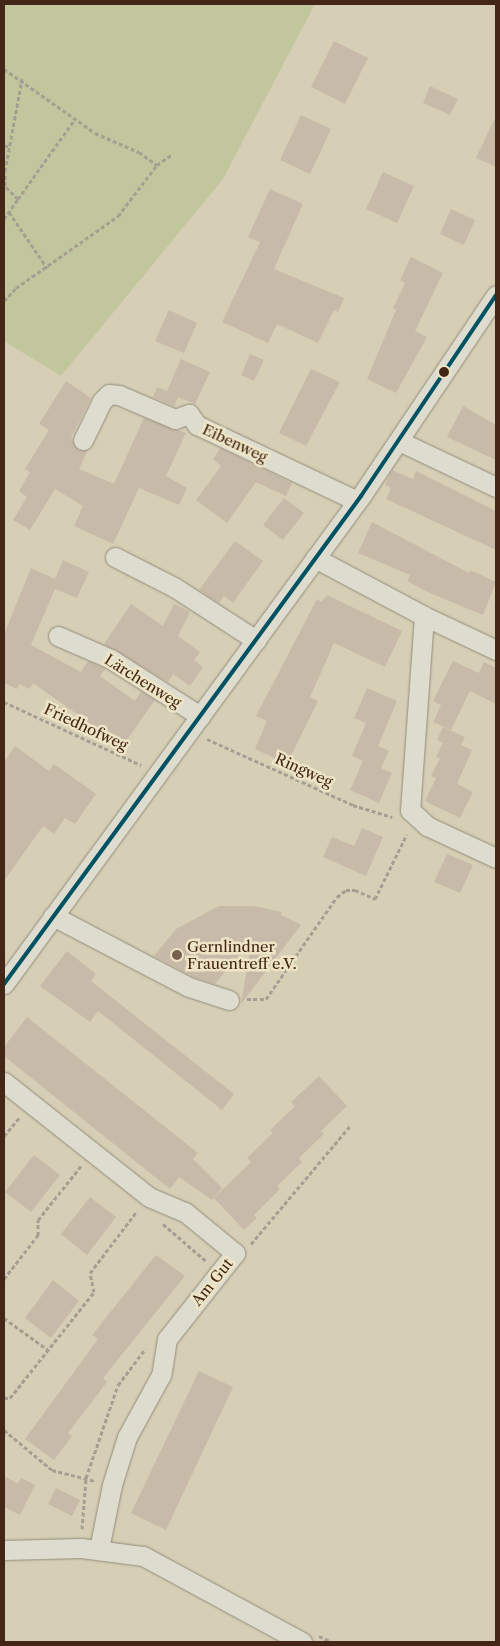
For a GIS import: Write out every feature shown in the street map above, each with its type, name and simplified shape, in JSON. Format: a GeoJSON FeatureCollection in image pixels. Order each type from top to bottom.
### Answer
{"type":"FeatureCollection","features":[{"type":"Feature","properties":{"kind":"street"},"geometry":{"type":"LineString","coordinates":[[4,984],[357,500],[496,295]]}},
{"type":"Feature","properties":{"kind":"street","name":"Eibenweg"},"geometry":{"type":"LineString","coordinates":[[83,440],[102,401],[109,394],[119,395],[175,419],[189,414],[197,425],[357,500]]}},
{"type":"Feature","properties":{"kind":"street"},"geometry":{"type":"LineString","coordinates":[[399,440],[496,487]]}},
{"type":"Feature","properties":{"kind":"street"},"geometry":{"type":"LineString","coordinates":[[115,557],[174,587],[256,640]]}},
{"type":"Feature","properties":{"kind":"street"},"geometry":{"type":"LineString","coordinates":[[315,558],[424,616],[496,650]]}},
{"type":"Feature","properties":{"kind":"street"},"geometry":{"type":"LineString","coordinates":[[424,616],[410,810],[427,826],[496,858]]}},
{"type":"Feature","properties":{"kind":"street","name":"Lärchenweg"},"geometry":{"type":"LineString","coordinates":[[58,636],[112,659],[195,723]]}},
{"type":"Feature","properties":{"kind":"street"},"geometry":{"type":"LineString","coordinates":[[53,916],[189,987],[228,1000]]}},
{"type":"Feature","properties":{"kind":"street","name":"Am Gut"},"geometry":{"type":"LineString","coordinates":[[4,1082],[149,1197],[185,1212],[235,1254],[167,1339],[161,1375],[127,1437],[112,1485],[99,1549]]}},
{"type":"Feature","properties":{"kind":"street"},"geometry":{"type":"LineString","coordinates":[[4,1550],[99,1549],[143,1556],[302,1642]]}},
{"type":"Feature","properties":{"kind":"path"},"geometry":{"type":"LineString","coordinates":[[4,69],[22,79],[95,133],[139,152],[157,165]]}},
{"type":"Feature","properties":{"kind":"path"},"geometry":{"type":"LineString","coordinates":[[18,199],[5,186],[22,79]]}},
{"type":"Feature","properties":{"kind":"path"},"geometry":{"type":"LineString","coordinates":[[4,219],[75,119]]}},
{"type":"Feature","properties":{"kind":"path"},"geometry":{"type":"LineString","coordinates":[[4,146],[10,146]]}},
{"type":"Feature","properties":{"kind":"path"},"geometry":{"type":"LineString","coordinates":[[4,300],[118,216],[157,165],[174,154]]}},
{"type":"Feature","properties":{"kind":"path"},"geometry":{"type":"LineString","coordinates":[[9,212],[47,268]]}},
{"type":"Feature","properties":{"kind":"path","name":"Friedhofweg"},"geometry":{"type":"LineString","coordinates":[[4,702],[158,772]]}},
{"type":"Feature","properties":{"kind":"path","name":"Ringweg"},"geometry":{"type":"LineString","coordinates":[[195,723],[241,755],[353,805],[398,818],[410,810]]}},
{"type":"Feature","properties":{"kind":"path"},"geometry":{"type":"LineString","coordinates":[[228,1000],[266,999],[337,897],[346,890],[355,890],[376,899],[411,826],[410,810]]}},
{"type":"Feature","properties":{"kind":"path"},"geometry":{"type":"LineString","coordinates":[[4,1136],[32,1104]]}},
{"type":"Feature","properties":{"kind":"path"},"geometry":{"type":"LineString","coordinates":[[235,1254],[249,1247],[350,1126]]}},
{"type":"Feature","properties":{"kind":"path"},"geometry":{"type":"LineString","coordinates":[[4,1279],[38,1235],[38,1220],[92,1152]]}},
{"type":"Feature","properties":{"kind":"path"},"geometry":{"type":"LineString","coordinates":[[4,1398],[10,1398],[94,1292],[90,1274],[149,1197]]}},
{"type":"Feature","properties":{"kind":"path"},"geometry":{"type":"LineString","coordinates":[[155,1218],[219,1272]]}},
{"type":"Feature","properties":{"kind":"path"},"geometry":{"type":"LineString","coordinates":[[4,1318],[48,1350]]}},
{"type":"Feature","properties":{"kind":"path"},"geometry":{"type":"LineString","coordinates":[[4,1430],[52,1470],[112,1485]]}},
{"type":"Feature","properties":{"kind":"green space"},"geometry":{"type":"Polygon","coordinates":[[[4,4],[315,4],[223,179],[61,376],[4,341],[4,4]]]}},
{"type":"Feature","properties":{"kind":"building"},"geometry":{"type":"Polygon","coordinates":[[[334,41],[368,58],[345,104],[311,87],[334,41]]]}},
{"type":"Feature","properties":{"kind":"building"},"geometry":{"type":"Polygon","coordinates":[[[430,86],[458,99],[450,115],[423,103],[430,86]]]}},
{"type":"Feature","properties":{"kind":"building"},"geometry":{"type":"Polygon","coordinates":[[[301,115],[331,129],[310,174],[280,160],[301,115]]]}},
{"type":"Feature","properties":{"kind":"building"},"geometry":{"type":"Polygon","coordinates":[[[496,116],[496,167],[476,158],[496,116]]]}},
{"type":"Feature","properties":{"kind":"building"},"geometry":{"type":"Polygon","coordinates":[[[383,172],[414,186],[397,223],[366,209],[383,172]]]}},
{"type":"Feature","properties":{"kind":"building"},"geometry":{"type":"Polygon","coordinates":[[[270,189],[303,204],[274,269],[344,298],[338,312],[334,310],[318,343],[277,324],[268,343],[222,322],[260,242],[248,237],[270,189]]]}},
{"type":"Feature","properties":{"kind":"building"},"geometry":{"type":"Polygon","coordinates":[[[451,209],[475,220],[464,245],[440,234],[451,209]]]}},
{"type":"Feature","properties":{"kind":"building"},"geometry":{"type":"Polygon","coordinates":[[[411,257],[443,273],[415,331],[427,337],[396,393],[367,379],[396,310],[393,308],[405,283],[400,280],[411,257]]]}},
{"type":"Feature","properties":{"kind":"building"},"geometry":{"type":"Polygon","coordinates":[[[169,310],[197,323],[184,353],[155,341],[169,310]]]}},
{"type":"Feature","properties":{"kind":"building"},"geometry":{"type":"Polygon","coordinates":[[[250,354],[264,360],[254,381],[241,375],[250,354]]]}},
{"type":"Feature","properties":{"kind":"building"},"geometry":{"type":"Polygon","coordinates":[[[181,359],[210,372],[195,404],[178,397],[174,406],[153,397],[157,387],[167,391],[181,359]]]}},
{"type":"Feature","properties":{"kind":"building"},"geometry":{"type":"Polygon","coordinates":[[[311,369],[340,382],[306,446],[279,433],[311,369]]]}},
{"type":"Feature","properties":{"kind":"building"},"geometry":{"type":"Polygon","coordinates":[[[66,381],[91,398],[71,438],[78,450],[88,450],[79,469],[114,484],[144,418],[186,433],[166,476],[187,488],[179,505],[139,488],[113,544],[74,526],[83,506],[55,489],[30,530],[13,520],[27,497],[19,491],[30,472],[25,469],[49,430],[39,424],[66,381]]]}},
{"type":"Feature","properties":{"kind":"building"},"geometry":{"type":"Polygon","coordinates":[[[463,406],[496,425],[496,460],[447,437],[463,406]]]}},
{"type":"Feature","properties":{"kind":"building"},"geometry":{"type":"Polygon","coordinates":[[[220,448],[292,483],[286,496],[256,482],[227,523],[196,500],[221,466],[213,459],[220,448]]]}},
{"type":"Feature","properties":{"kind":"building"},"geometry":{"type":"Polygon","coordinates":[[[392,470],[413,479],[416,471],[496,511],[496,550],[386,499],[391,488],[385,485],[392,470]]]}},
{"type":"Feature","properties":{"kind":"building"},"geometry":{"type":"Polygon","coordinates":[[[284,498],[304,513],[283,540],[263,525],[284,498]]]}},
{"type":"Feature","properties":{"kind":"building"},"geometry":{"type":"Polygon","coordinates":[[[372,522],[469,573],[470,570],[496,582],[483,615],[430,593],[407,581],[410,575],[358,553],[372,522]]]}},
{"type":"Feature","properties":{"kind":"building"},"geometry":{"type":"Polygon","coordinates":[[[235,541],[263,561],[233,603],[224,596],[219,603],[199,590],[235,541]]]}},
{"type":"Feature","properties":{"kind":"building"},"geometry":{"type":"Polygon","coordinates":[[[63,560],[89,572],[77,598],[55,589],[31,645],[81,672],[88,661],[105,669],[100,676],[135,701],[141,692],[155,700],[119,751],[95,734],[98,729],[33,683],[30,689],[19,684],[17,689],[4,683],[4,634],[31,568],[55,579],[63,560]]]}},
{"type":"Feature","properties":{"kind":"building"},"geometry":{"type":"Polygon","coordinates":[[[327,595],[402,631],[385,667],[334,643],[310,697],[318,701],[287,764],[255,749],[267,721],[256,716],[317,599],[321,602],[327,595]]]}},
{"type":"Feature","properties":{"kind":"building"},"geometry":{"type":"Polygon","coordinates":[[[131,604],[163,626],[174,604],[190,612],[178,636],[200,652],[194,660],[203,667],[190,686],[173,674],[168,682],[104,644],[131,604]]]}},
{"type":"Feature","properties":{"kind":"building"},"geometry":{"type":"Polygon","coordinates":[[[453,661],[479,673],[484,662],[496,668],[496,704],[470,691],[451,730],[433,722],[441,705],[433,701],[453,661]]]}},
{"type":"Feature","properties":{"kind":"building"},"geometry":{"type":"Polygon","coordinates":[[[367,688],[397,701],[378,746],[389,751],[381,768],[392,773],[379,803],[350,790],[363,761],[352,756],[366,723],[354,718],[367,688]]]}},
{"type":"Feature","properties":{"kind":"building"},"geometry":{"type":"Polygon","coordinates":[[[443,727],[465,737],[461,745],[472,750],[457,784],[473,792],[460,818],[425,801],[436,778],[431,776],[440,758],[436,757],[443,743],[437,740],[443,727]]]}},
{"type":"Feature","properties":{"kind":"building"},"geometry":{"type":"Polygon","coordinates":[[[15,746],[49,771],[54,764],[96,794],[75,824],[65,818],[54,834],[43,826],[4,881],[4,762],[15,746]]]}},
{"type":"Feature","properties":{"kind":"building"},"geometry":{"type":"Polygon","coordinates":[[[362,828],[383,837],[366,876],[323,857],[332,837],[354,846],[362,828]]]}},
{"type":"Feature","properties":{"kind":"building"},"geometry":{"type":"Polygon","coordinates":[[[447,854],[473,865],[460,893],[434,882],[447,854]]]}},
{"type":"Feature","properties":{"kind":"building"},"geometry":{"type":"Polygon","coordinates":[[[219,906],[254,906],[282,912],[281,915],[301,925],[241,1004],[252,939],[215,984],[193,977],[154,956],[176,929],[219,906]]]}},
{"type":"Feature","properties":{"kind":"building"},"geometry":{"type":"Polygon","coordinates":[[[67,951],[96,974],[91,981],[234,1094],[222,1110],[98,1011],[90,1022],[40,986],[67,951]]]}},
{"type":"Feature","properties":{"kind":"building"},"geometry":{"type":"Polygon","coordinates":[[[27,1017],[198,1153],[193,1159],[222,1188],[212,1200],[179,1177],[170,1189],[4,1056],[4,1047],[27,1017]]]}},
{"type":"Feature","properties":{"kind":"building"},"geometry":{"type":"Polygon","coordinates":[[[319,1076],[347,1106],[321,1131],[324,1134],[299,1158],[302,1162],[277,1186],[280,1189],[254,1215],[257,1218],[244,1230],[214,1198],[251,1162],[247,1158],[273,1133],[270,1130],[295,1106],[291,1102],[319,1076]]]}},
{"type":"Feature","properties":{"kind":"building"},"geometry":{"type":"Polygon","coordinates":[[[34,1155],[60,1175],[31,1212],[5,1192],[34,1155]]]}},
{"type":"Feature","properties":{"kind":"building"},"geometry":{"type":"Polygon","coordinates":[[[90,1197],[116,1217],[87,1255],[61,1234],[90,1197]]]}},
{"type":"Feature","properties":{"kind":"building"},"geometry":{"type":"Polygon","coordinates":[[[156,1255],[185,1276],[103,1378],[107,1382],[68,1433],[72,1436],[54,1460],[25,1439],[98,1339],[92,1335],[156,1255]]]}},
{"type":"Feature","properties":{"kind":"building"},"geometry":{"type":"Polygon","coordinates":[[[53,1280],[79,1301],[51,1338],[25,1318],[53,1280]]]}},
{"type":"Feature","properties":{"kind":"building"},"geometry":{"type":"Polygon","coordinates":[[[199,1371],[233,1387],[166,1530],[131,1513],[199,1371]]]}},
{"type":"Feature","properties":{"kind":"building"},"geometry":{"type":"Polygon","coordinates":[[[4,1476],[18,1484],[21,1478],[35,1485],[20,1515],[4,1507],[4,1476]]]}},
{"type":"Feature","properties":{"kind":"building"},"geometry":{"type":"Polygon","coordinates":[[[56,1488],[80,1500],[72,1516],[48,1504],[56,1488]]]}},
{"type":"Feature","properties":{"kind":"transit line"},"geometry":{"type":"LineString","coordinates":[[4,984],[361,496],[496,295]]}},
{"type":"Feature","properties":{"kind":"place","name":"Gernlindner Frauentreff e.V."},"geometry":{"type":"Point","coordinates":[177,955]}}]}
